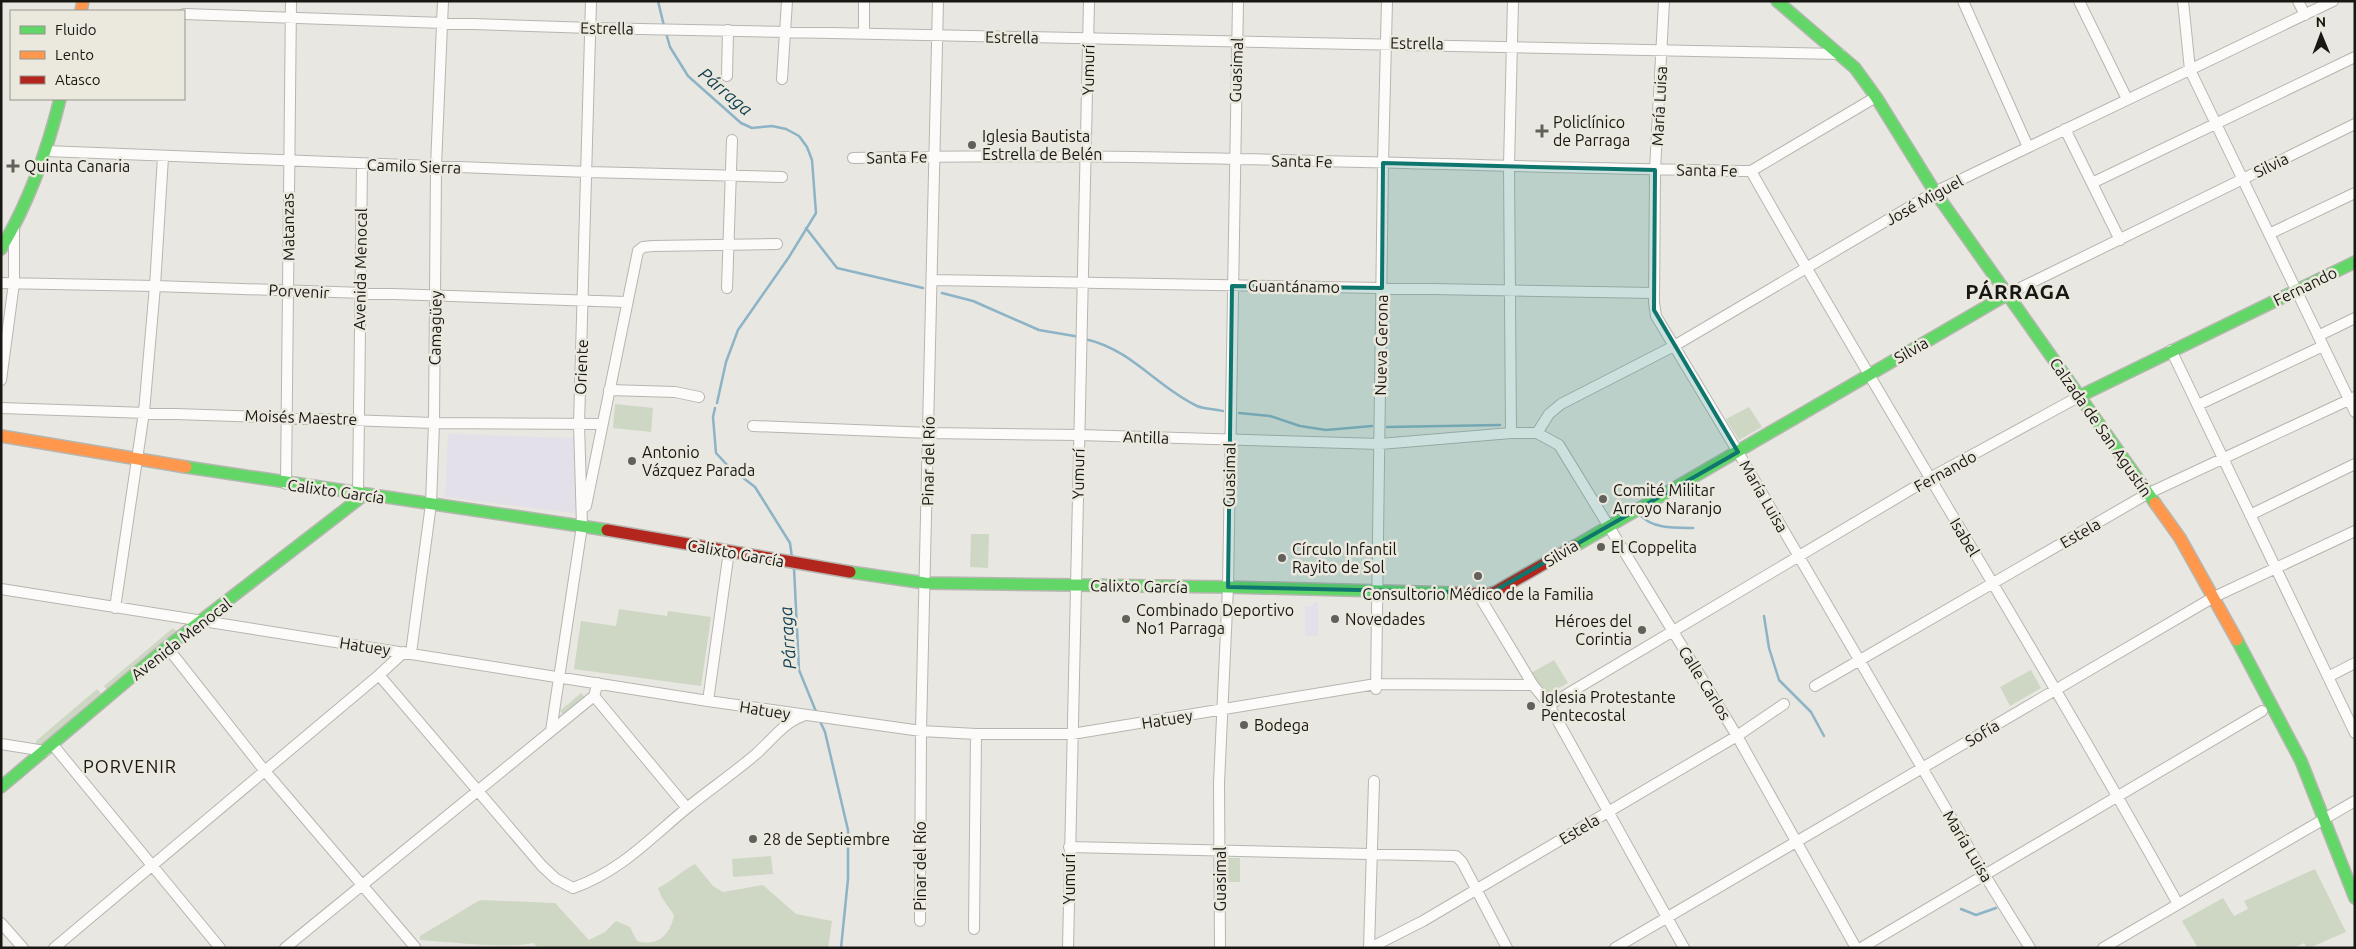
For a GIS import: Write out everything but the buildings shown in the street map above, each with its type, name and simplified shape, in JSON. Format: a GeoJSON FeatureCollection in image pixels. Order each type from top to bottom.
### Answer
{"type":"FeatureCollection","features":[{"type":"Feature","properties":{"kind":"main road","name":"Calzada de San Agustín"},"geometry":{"type":"LineString","coordinates":[[1778,1],[1855,68],[1876,97],[1935,192],[2147,494],[2180,538],[2214,597],[2271,707],[2302,761],[2355,898]]}},
{"type":"Feature","properties":{"kind":"main road"},"geometry":{"type":"LineString","coordinates":[[1,249],[14,229],[36,183],[60,100]]}},
{"type":"Feature","properties":{"kind":"main road","name":"Fernando"},"geometry":{"type":"LineString","coordinates":[[2080,396],[2355,262]]}},
{"type":"Feature","properties":{"kind":"main road","name":"Silvia"},"geometry":{"type":"LineString","coordinates":[[1478,594],[1495,592],[2008,294]]}},
{"type":"Feature","properties":{"kind":"main road","name":"Calixto García"},"geometry":{"type":"LineString","coordinates":[[1,436],[286,484],[582,526],[774,560],[925,583],[1228,587],[1478,594]]}},
{"type":"Feature","properties":{"kind":"main road","name":"Avenida Menocal"},"geometry":{"type":"LineString","coordinates":[[1,787],[167,647],[203,621],[361,494]]}},
{"type":"Feature","properties":{"kind":"street","name":"Matanzas"},"geometry":{"type":"LineString","coordinates":[[286,484],[291,1]]}},
{"type":"Feature","properties":{"kind":"street","name":"Camagüey"},"geometry":{"type":"LineString","coordinates":[[407,652],[431,504],[434,423],[436,166],[443,1]]}},
{"type":"Feature","properties":{"kind":"street","name":"Oriente"},"geometry":{"type":"LineString","coordinates":[[551,731],[582,526],[579,424],[588,172],[591,1]]}},
{"type":"Feature","properties":{"kind":"street"},"geometry":{"type":"LineString","coordinates":[[782,79],[787,1]]}},
{"type":"Feature","properties":{"kind":"street"},"geometry":{"type":"LineString","coordinates":[[864,1],[864,33]]}},
{"type":"Feature","properties":{"kind":"street","name":"Pinar del Río"},"geometry":{"type":"LineString","coordinates":[[920,921],[921,731],[938,1]]}},
{"type":"Feature","properties":{"kind":"street","name":"Yumurí"},"geometry":{"type":"LineString","coordinates":[[1068,948],[1089,1]]}},
{"type":"Feature","properties":{"kind":"street","name":"Guasimal"},"geometry":{"type":"LineString","coordinates":[[1220,948],[1221,852],[1219,783],[1228,587],[1233,160],[1238,1]]}},
{"type":"Feature","properties":{"kind":"street","name":"Nueva Gerona"},"geometry":{"type":"LineString","coordinates":[[1376,686],[1387,1]]}},
{"type":"Feature","properties":{"kind":"street"},"geometry":{"type":"LineString","coordinates":[[1511,433],[1509,165],[1513,1]]}},
{"type":"Feature","properties":{"kind":"street","name":"María Luisa"},"geometry":{"type":"LineString","coordinates":[[1664,1],[1655,170],[1654,293],[1656,316],[1738,452],[1984,874],[2030,948]]}},
{"type":"Feature","properties":{"kind":"street"},"geometry":{"type":"LineString","coordinates":[[1964,1],[2028,147]]}},
{"type":"Feature","properties":{"kind":"street"},"geometry":{"type":"LineString","coordinates":[[2079,1],[2127,99]]}},
{"type":"Feature","properties":{"kind":"street"},"geometry":{"type":"LineString","coordinates":[[2183,1],[2190,70],[2318,336],[2352,398],[2355,412]]}},
{"type":"Feature","properties":{"kind":"street"},"geometry":{"type":"LineString","coordinates":[[2298,1],[2304,15]]}},
{"type":"Feature","properties":{"kind":"street","name":"José Miguel"},"geometry":{"type":"LineString","coordinates":[[1538,433],[1549,414],[1561,404],[1674,346],[1935,192],[2333,1]]}},
{"type":"Feature","properties":{"kind":"street","name":"Estrella"},"geometry":{"type":"LineString","coordinates":[[185,14],[290,16],[591,28],[1386,43],[1841,54]]}},
{"type":"Feature","properties":{"kind":"street"},"geometry":{"type":"LineString","coordinates":[[727,76],[728,30]]}},
{"type":"Feature","properties":{"kind":"street"},"geometry":{"type":"LineString","coordinates":[[2092,183],[2355,57]]}},
{"type":"Feature","properties":{"kind":"street"},"geometry":{"type":"LineString","coordinates":[[1751,171],[1876,97]]}},
{"type":"Feature","properties":{"kind":"street","name":"Silvia"},"geometry":{"type":"LineString","coordinates":[[2008,294],[2355,124]]}},
{"type":"Feature","properties":{"kind":"street"},"geometry":{"type":"LineString","coordinates":[[2065,128],[2120,240]]}},
{"type":"Feature","properties":{"kind":"street"},"geometry":{"type":"LineString","coordinates":[[727,288],[732,140]]}},
{"type":"Feature","properties":{"kind":"street","name":"Camilo Sierra"},"geometry":{"type":"LineString","coordinates":[[46,151],[288,162],[730,177],[782,177]]}},
{"type":"Feature","properties":{"kind":"street","name":"Santa Fe"},"geometry":{"type":"LineString","coordinates":[[853,158],[934,156],[1233,160],[1751,171]]}},
{"type":"Feature","properties":{"kind":"street"},"geometry":{"type":"LineString","coordinates":[[115,608],[144,412],[155,286],[163,157]]}},
{"type":"Feature","properties":{"kind":"street","name":"Avenida Menocal"},"geometry":{"type":"LineString","coordinates":[[361,494],[359,420],[362,164]]}},
{"type":"Feature","properties":{"kind":"street","name":"Isabel"},"geometry":{"type":"LineString","coordinates":[[1751,171],[2054,690],[2118,794],[2178,904]]}},
{"type":"Feature","properties":{"kind":"street"},"geometry":{"type":"LineString","coordinates":[[2269,234],[2355,193]]}},
{"type":"Feature","properties":{"kind":"street"},"geometry":{"type":"LineString","coordinates":[[1,380],[14,283],[14,229]]}},
{"type":"Feature","properties":{"kind":"street"},"geometry":{"type":"LineString","coordinates":[[582,526],[636,257],[643,247],[777,244]]}},
{"type":"Feature","properties":{"kind":"street","name":"Guantánamo"},"geometry":{"type":"LineString","coordinates":[[933,280],[1654,293]]}},
{"type":"Feature","properties":{"kind":"street","name":"Porvenir"},"geometry":{"type":"LineString","coordinates":[[1,283],[289,290],[626,302]]}},
{"type":"Feature","properties":{"kind":"street"},"geometry":{"type":"LineString","coordinates":[[2318,336],[2355,318]]}},
{"type":"Feature","properties":{"kind":"street"},"geometry":{"type":"LineString","coordinates":[[2198,405],[2323,346]]}},
{"type":"Feature","properties":{"kind":"street"},"geometry":{"type":"LineString","coordinates":[[2171,350],[2355,734]]}},
{"type":"Feature","properties":{"kind":"street"},"geometry":{"type":"LineString","coordinates":[[609,390],[675,392],[700,397]]}},
{"type":"Feature","properties":{"kind":"street","name":"Fernando"},"geometry":{"type":"LineString","coordinates":[[1549,705],[1930,478],[2080,396]]}},
{"type":"Feature","properties":{"kind":"street","name":"Estela"},"geometry":{"type":"LineString","coordinates":[[1815,686],[2147,494],[2352,398]]}},
{"type":"Feature","properties":{"kind":"street","name":"Moisés Maestre"},"geometry":{"type":"LineString","coordinates":[[1,408],[434,423],[601,424]]}},
{"type":"Feature","properties":{"kind":"street","name":"Antilla"},"geometry":{"type":"LineString","coordinates":[[754,426],[929,434],[1079,435],[1380,444],[1511,433],[1538,433]]}},
{"type":"Feature","properties":{"kind":"street","name":"Calle Carlos"},"geometry":{"type":"LineString","coordinates":[[1538,433],[1560,445],[1737,736],[1856,948]]}},
{"type":"Feature","properties":{"kind":"street"},"geometry":{"type":"LineString","coordinates":[[2250,515],[2355,464]]}},
{"type":"Feature","properties":{"kind":"street","name":"Sofía"},"geometry":{"type":"LineString","coordinates":[[1615,948],[2214,597],[2355,530]]}},
{"type":"Feature","properties":{"kind":"street"},"geometry":{"type":"LineString","coordinates":[[708,701],[729,551]]}},
{"type":"Feature","properties":{"kind":"street","name":"Hatuey"},"geometry":{"type":"LineString","coordinates":[[1,589],[804,716],[921,731],[976,734],[1072,734],[1376,686],[1533,685]]}},
{"type":"Feature","properties":{"kind":"street"},"geometry":{"type":"LineString","coordinates":[[1478,594],[1533,685],[1549,705],[1684,948]]}},
{"type":"Feature","properties":{"kind":"street"},"geometry":{"type":"LineString","coordinates":[[167,647],[264,770],[415,947]]}},
{"type":"Feature","properties":{"kind":"street"},"geometry":{"type":"LineString","coordinates":[[54,948],[407,652]]}},
{"type":"Feature","properties":{"kind":"street"},"geometry":{"type":"LineString","coordinates":[[2328,678],[2355,663]]}},
{"type":"Feature","properties":{"kind":"street"},"geometry":{"type":"LineString","coordinates":[[379,675],[542,866],[556,879],[573,888],[594,881],[618,867],[687,808],[756,754],[794,719],[804,716]]}},
{"type":"Feature","properties":{"kind":"street"},"geometry":{"type":"LineString","coordinates":[[285,948],[594,696],[598,684]]}},
{"type":"Feature","properties":{"kind":"street"},"geometry":{"type":"LineString","coordinates":[[594,696],[687,808]]}},
{"type":"Feature","properties":{"kind":"street","name":"Estela"},"geometry":{"type":"LineString","coordinates":[[1370,948],[1423,921],[1737,736],[1784,704]]}},
{"type":"Feature","properties":{"kind":"street"},"geometry":{"type":"LineString","coordinates":[[1861,948],[2118,794],[2271,707]]}},
{"type":"Feature","properties":{"kind":"street"},"geometry":{"type":"LineString","coordinates":[[974,929],[976,734]]}},
{"type":"Feature","properties":{"kind":"street"},"geometry":{"type":"LineString","coordinates":[[1,744],[49,748],[152,866],[220,948]]}},
{"type":"Feature","properties":{"kind":"street"},"geometry":{"type":"LineString","coordinates":[[1370,948],[1374,781]]}},
{"type":"Feature","properties":{"kind":"street"},"geometry":{"type":"LineString","coordinates":[[2103,948],[2324,817],[2355,801]]}},
{"type":"Feature","properties":{"kind":"street"},"geometry":{"type":"LineString","coordinates":[[1069,847],[1456,856],[1462,862],[1507,948]]}},
{"type":"Feature","properties":{"kind":"street"},"geometry":{"type":"LineString","coordinates":[[1,922],[23,948]]}},
{"type":"Feature","properties":{"kind":"highlighted area"},"geometry":{"type":"Polygon","coordinates":[[[1383,163],[1655,170],[1654,310],[1738,452],[1491,593],[1228,587],[1232,286],[1382,288],[1383,163]]]}},
{"type":"Feature","properties":{"kind":"shaded area"},"geometry":{"type":"Polygon","coordinates":[[[448,434],[574,438],[575,513],[445,497],[448,434]]]}},
{"type":"Feature","properties":{"kind":"shaded area"},"geometry":{"type":"Polygon","coordinates":[[[1318,602],[1318,636],[1305,636],[1305,606],[1313,606],[1313,603],[1318,602]]]}},
{"type":"Feature","properties":{"kind":"green space"},"geometry":{"type":"Polygon","coordinates":[[[615,404],[653,408],[651,432],[613,428],[615,404]]]}},
{"type":"Feature","properties":{"kind":"green space"},"geometry":{"type":"Polygon","coordinates":[[[1749,407],[1762,427],[1739,440],[1726,419],[1749,407]]]}},
{"type":"Feature","properties":{"kind":"green space"},"geometry":{"type":"Polygon","coordinates":[[[971,534],[989,534],[988,568],[970,567],[971,534]]]}},
{"type":"Feature","properties":{"kind":"green space"},"geometry":{"type":"Polygon","coordinates":[[[619,609],[667,616],[668,611],[711,617],[701,686],[574,669],[581,621],[616,626],[619,609]]]}},
{"type":"Feature","properties":{"kind":"green space"},"geometry":{"type":"Polygon","coordinates":[[[173,628],[177,632],[107,690],[104,686],[173,628]]]}},
{"type":"Feature","properties":{"kind":"green space"},"geometry":{"type":"Polygon","coordinates":[[[1554,660],[1568,683],[1544,696],[1531,673],[1554,660]]]}},
{"type":"Feature","properties":{"kind":"green space"},"geometry":{"type":"Polygon","coordinates":[[[2031,670],[2041,688],[2010,706],[2000,687],[2031,670]]]}},
{"type":"Feature","properties":{"kind":"green space"},"geometry":{"type":"Polygon","coordinates":[[[97,689],[102,694],[40,746],[36,747],[36,741],[97,689]]]}},
{"type":"Feature","properties":{"kind":"green space"},"geometry":{"type":"Polygon","coordinates":[[[581,693],[585,697],[564,716],[560,711],[581,693]]]}},
{"type":"Feature","properties":{"kind":"green space"},"geometry":{"type":"Polygon","coordinates":[[[771,856],[773,874],[733,877],[732,859],[771,856]]]}},
{"type":"Feature","properties":{"kind":"green space"},"geometry":{"type":"Polygon","coordinates":[[[1227,858],[1240,858],[1240,882],[1227,882],[1227,858]]]}},
{"type":"Feature","properties":{"kind":"green space"},"geometry":{"type":"Polygon","coordinates":[[[695,864],[713,886],[723,892],[763,885],[796,914],[832,921],[828,948],[539,948],[533,943],[494,945],[420,940],[420,936],[480,900],[555,903],[589,940],[605,932],[616,921],[630,927],[637,941],[657,941],[666,934],[674,915],[662,898],[658,888],[695,864]]]}},
{"type":"Feature","properties":{"kind":"green space"},"geometry":{"type":"Polygon","coordinates":[[[2315,869],[2346,932],[2309,948],[2304,943],[2294,948],[2198,948],[2182,921],[2223,898],[2234,916],[2248,909],[2244,901],[2315,869]]]}},
{"type":"Feature","properties":{"kind":"waterway","name":"Párraga"},"geometry":{"type":"LineString","coordinates":[[658,1],[664,26]]}},
{"type":"Feature","properties":{"kind":"waterway","name":"Párraga"},"geometry":{"type":"LineString","coordinates":[[666,33],[670,47],[688,76],[741,123],[752,128],[772,126],[786,129],[799,136],[807,147],[812,160],[816,213],[789,257],[738,330],[726,362],[717,403]]}},
{"type":"Feature","properties":{"kind":"waterway"},"geometry":{"type":"LineString","coordinates":[[806,228],[837,268],[923,288]]}},
{"type":"Feature","properties":{"kind":"waterway"},"geometry":{"type":"LineString","coordinates":[[942,293],[973,301],[1039,330],[1080,337]]}},
{"type":"Feature","properties":{"kind":"waterway"},"geometry":{"type":"LineString","coordinates":[[1085,339],[1117,351],[1182,398],[1197,406],[1223,411]]}},
{"type":"Feature","properties":{"kind":"waterway","name":"Párraga"},"geometry":{"type":"LineString","coordinates":[[715,408],[713,417],[716,453],[729,467],[755,487],[790,543],[792,558]]}},
{"type":"Feature","properties":{"kind":"waterway"},"geometry":{"type":"LineString","coordinates":[[1239,413],[1270,416],[1300,426],[1326,430],[1372,426]]}},
{"type":"Feature","properties":{"kind":"waterway"},"geometry":{"type":"LineString","coordinates":[[1387,427],[1500,425]]}},
{"type":"Feature","properties":{"kind":"waterway"},"geometry":{"type":"LineString","coordinates":[[1639,514],[1650,523],[1657,525],[1671,528],[1693,528]]}},
{"type":"Feature","properties":{"kind":"waterway","name":"Párraga"},"geometry":{"type":"LineString","coordinates":[[794,568],[799,670],[817,714]]}},
{"type":"Feature","properties":{"kind":"waterway"},"geometry":{"type":"LineString","coordinates":[[1764,616],[1769,648],[1779,680],[1811,712],[1824,736]]}},
{"type":"Feature","properties":{"kind":"waterway","name":"Párraga"},"geometry":{"type":"LineString","coordinates":[[819,719],[825,732],[848,830],[848,879],[841,948]]}},
{"type":"Feature","properties":{"kind":"waterway"},"geometry":{"type":"LineString","coordinates":[[1961,909],[1976,915],[1996,908]]}},
{"type":"Feature","properties":{"kind":"traffic: fast"},"geometry":{"type":"LineString","coordinates":[[1777,1],[1855,68],[1876,97],[1935,192],[2155,503]]}},
{"type":"Feature","properties":{"kind":"traffic: fast"},"geometry":{"type":"LineString","coordinates":[[1,249],[29,195],[60,100]]}},
{"type":"Feature","properties":{"kind":"traffic: fast"},"geometry":{"type":"LineString","coordinates":[[2080,396],[2355,262]]}},
{"type":"Feature","properties":{"kind":"traffic: fast"},"geometry":{"type":"LineString","coordinates":[[1575,546],[2008,294]]}},
{"type":"Feature","properties":{"kind":"traffic: fast"},"geometry":{"type":"LineString","coordinates":[[186,467],[607,530]]}},
{"type":"Feature","properties":{"kind":"traffic: fast"},"geometry":{"type":"LineString","coordinates":[[1,787],[167,647],[364,495]]}},
{"type":"Feature","properties":{"kind":"traffic: fast"},"geometry":{"type":"LineString","coordinates":[[850,572],[925,583],[1228,587],[1455,593]]}},
{"type":"Feature","properties":{"kind":"traffic: fast"},"geometry":{"type":"LineString","coordinates":[[2237,640],[2301,761],[2355,898]]}},
{"type":"Feature","properties":{"kind":"traffic: slow"},"geometry":{"type":"LineString","coordinates":[[81,10],[83,1]]}},
{"type":"Feature","properties":{"kind":"traffic: slow"},"geometry":{"type":"LineString","coordinates":[[1,436],[186,467]]}},
{"type":"Feature","properties":{"kind":"traffic: slow"},"geometry":{"type":"LineString","coordinates":[[2155,503],[2180,538],[2237,640]]}},
{"type":"Feature","properties":{"kind":"traffic: jam"},"geometry":{"type":"LineString","coordinates":[[607,530],[850,572]]}},
{"type":"Feature","properties":{"kind":"traffic: jam"},"geometry":{"type":"LineString","coordinates":[[1455,593],[1488,594],[1495,592],[1575,546]]}},
{"type":"Feature","properties":{"kind":"place","name":"Policlínico de Parraga"},"geometry":{"type":"Point","coordinates":[1542,131]}},
{"type":"Feature","properties":{"kind":"place","name":"Iglesia Bautista Estrella de Belén"},"geometry":{"type":"Point","coordinates":[972,145]}},
{"type":"Feature","properties":{"kind":"place","name":"Quinta Canaria"},"geometry":{"type":"Point","coordinates":[13,166]}},
{"type":"Feature","properties":{"kind":"place","name":"Antonio Vázquez Parada"},"geometry":{"type":"Point","coordinates":[632,461]}},
{"type":"Feature","properties":{"kind":"place","name":"Comité Militar Arroyo Naranjo"},"geometry":{"type":"Point","coordinates":[1603,499]}},
{"type":"Feature","properties":{"kind":"place","name":"El Coppelita"},"geometry":{"type":"Point","coordinates":[1601,547]}},
{"type":"Feature","properties":{"kind":"place","name":"Círculo Infantil Rayito de Sol"},"geometry":{"type":"Point","coordinates":[1282,558]}},
{"type":"Feature","properties":{"kind":"place","name":"Consultorio Médico de la Familia"},"geometry":{"type":"Point","coordinates":[1478,576]}},
{"type":"Feature","properties":{"kind":"place","name":"Combinado Deportivo No1 Parraga"},"geometry":{"type":"Point","coordinates":[1126,619]}},
{"type":"Feature","properties":{"kind":"place","name":"Novedades"},"geometry":{"type":"Point","coordinates":[1335,619]}},
{"type":"Feature","properties":{"kind":"place","name":"Héroes del Corintia"},"geometry":{"type":"Point","coordinates":[1642,630]}},
{"type":"Feature","properties":{"kind":"place","name":"Iglesia Protestante Pentecostal"},"geometry":{"type":"Point","coordinates":[1531,706]}},
{"type":"Feature","properties":{"kind":"place","name":"Bodega"},"geometry":{"type":"Point","coordinates":[1244,725]}},
{"type":"Feature","properties":{"kind":"place","name":"28 de Septiembre"},"geometry":{"type":"Point","coordinates":[753,839]}},
{"type":"Feature","properties":{"kind":"district","name":"PÁRRAGA"},"geometry":{"type":"Point","coordinates":[2018,291]}},
{"type":"Feature","properties":{"kind":"district","name":"PORVENIR"},"geometry":{"type":"Point","coordinates":[130,766]}}]}
